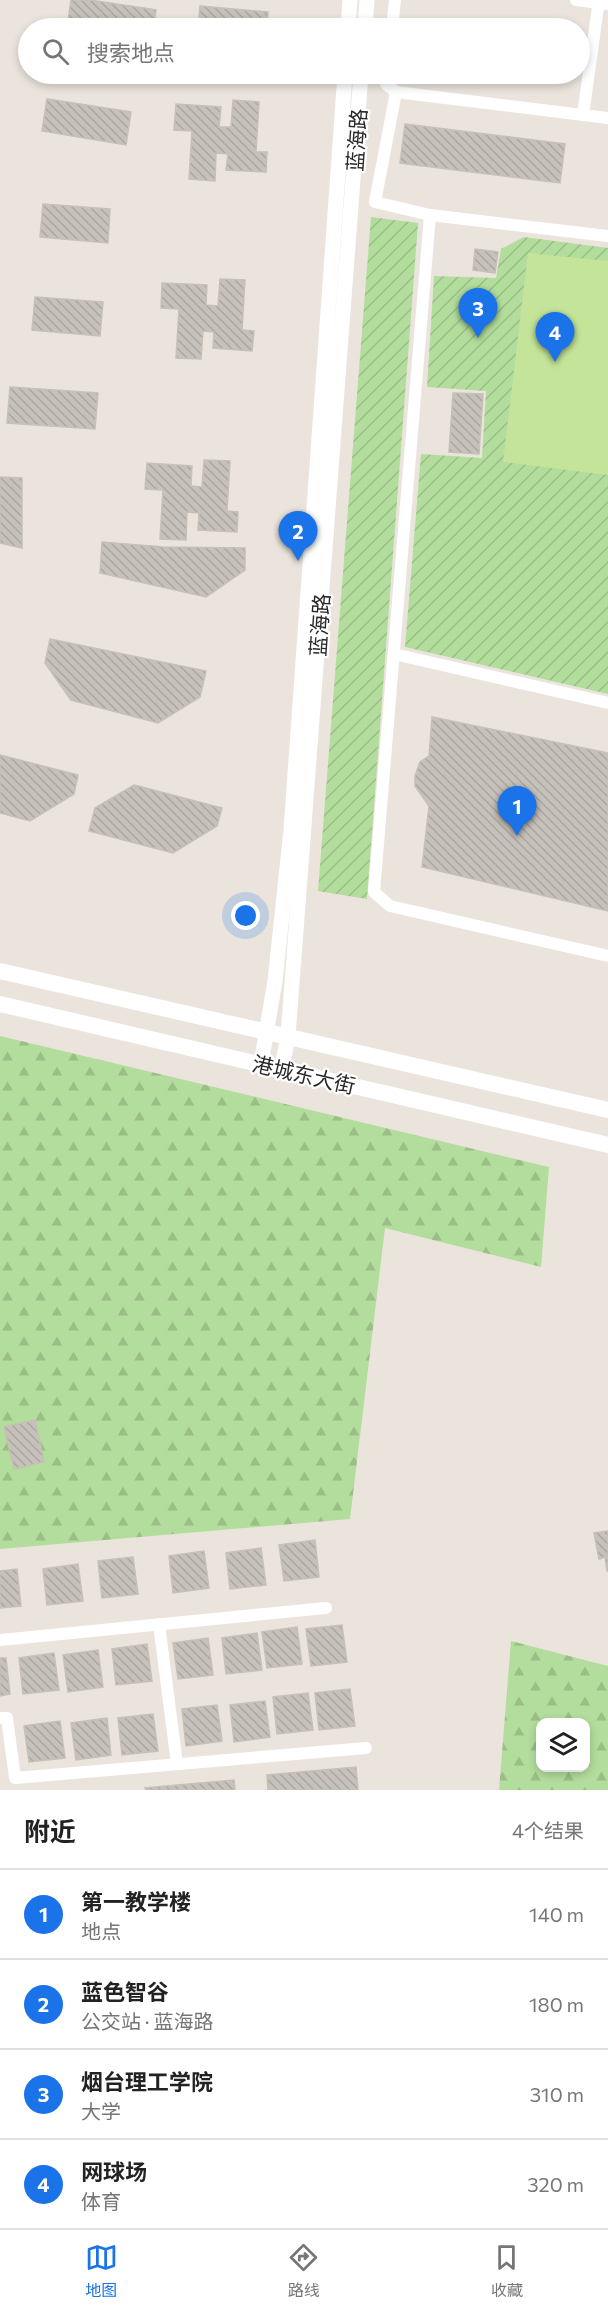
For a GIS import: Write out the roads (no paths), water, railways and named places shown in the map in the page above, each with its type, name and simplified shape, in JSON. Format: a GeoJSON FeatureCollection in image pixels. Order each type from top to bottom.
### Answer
{"type":"FeatureCollection","features":[{"type":"Feature","properties":{"kind":"main road","name":"港城东大街"},"geometry":{"type":"LineString","coordinates":[[0,971],[608,1110]]}},
{"type":"Feature","properties":{"kind":"main road","name":"港城东大街"},"geometry":{"type":"LineString","coordinates":[[0,1004],[608,1145]]}},
{"type":"Feature","properties":{"kind":"street"},"geometry":{"type":"LineString","coordinates":[[349,18],[350,0]]}},
{"type":"Feature","properties":{"kind":"street"},"geometry":{"type":"LineString","coordinates":[[366,18],[367,0]]}},
{"type":"Feature","properties":{"kind":"street"},"geometry":{"type":"LineString","coordinates":[[393,18],[395,0]]}},
{"type":"Feature","properties":{"kind":"street"},"geometry":{"type":"LineString","coordinates":[[576,0],[608,4]]}},
{"type":"Feature","properties":{"kind":"street"},"geometry":{"type":"LineString","coordinates":[[590,61],[598,0]]}},
{"type":"Feature","properties":{"kind":"street","name":"蓝海路"},"geometry":{"type":"LineString","coordinates":[[261,1064],[275,981],[291,830],[344,84]]}},
{"type":"Feature","properties":{"kind":"street","name":"蓝海路"},"geometry":{"type":"LineString","coordinates":[[282,1068],[288,1036],[360,84]]}},
{"type":"Feature","properties":{"kind":"street"},"geometry":{"type":"LineString","coordinates":[[386,84],[396,92],[608,118]]}},
{"type":"Feature","properties":{"kind":"street"},"geometry":{"type":"LineString","coordinates":[[583,115],[587,84]]}},
{"type":"Feature","properties":{"kind":"street"},"geometry":{"type":"LineString","coordinates":[[396,92],[375,202],[430,215],[608,236]]}},
{"type":"Feature","properties":{"kind":"street"},"geometry":{"type":"LineString","coordinates":[[430,215],[374,892],[390,906],[608,956]]}},
{"type":"Feature","properties":{"kind":"street"},"geometry":{"type":"LineString","coordinates":[[394,654],[608,703]]}},
{"type":"Feature","properties":{"kind":"street"},"geometry":{"type":"LineString","coordinates":[[0,1640],[326,1608]]}},
{"type":"Feature","properties":{"kind":"street"},"geometry":{"type":"LineString","coordinates":[[159,1624],[177,1764]]}},
{"type":"Feature","properties":{"kind":"street"},"geometry":{"type":"LineString","coordinates":[[0,1718],[7,1718],[15,1778],[366,1748]]}},
{"type":"Feature","properties":{"kind":"place","name":"烟台理工学院"},"geometry":{"type":"Point","coordinates":[478,338]}},
{"type":"Feature","properties":{"kind":"place","name":"网球场"},"geometry":{"type":"Point","coordinates":[555,362]}},
{"type":"Feature","properties":{"kind":"place","name":"蓝色智谷"},"geometry":{"type":"Point","coordinates":[298,561]}},
{"type":"Feature","properties":{"kind":"place","name":"第一教学楼"},"geometry":{"type":"Point","coordinates":[517,836]}}]}
